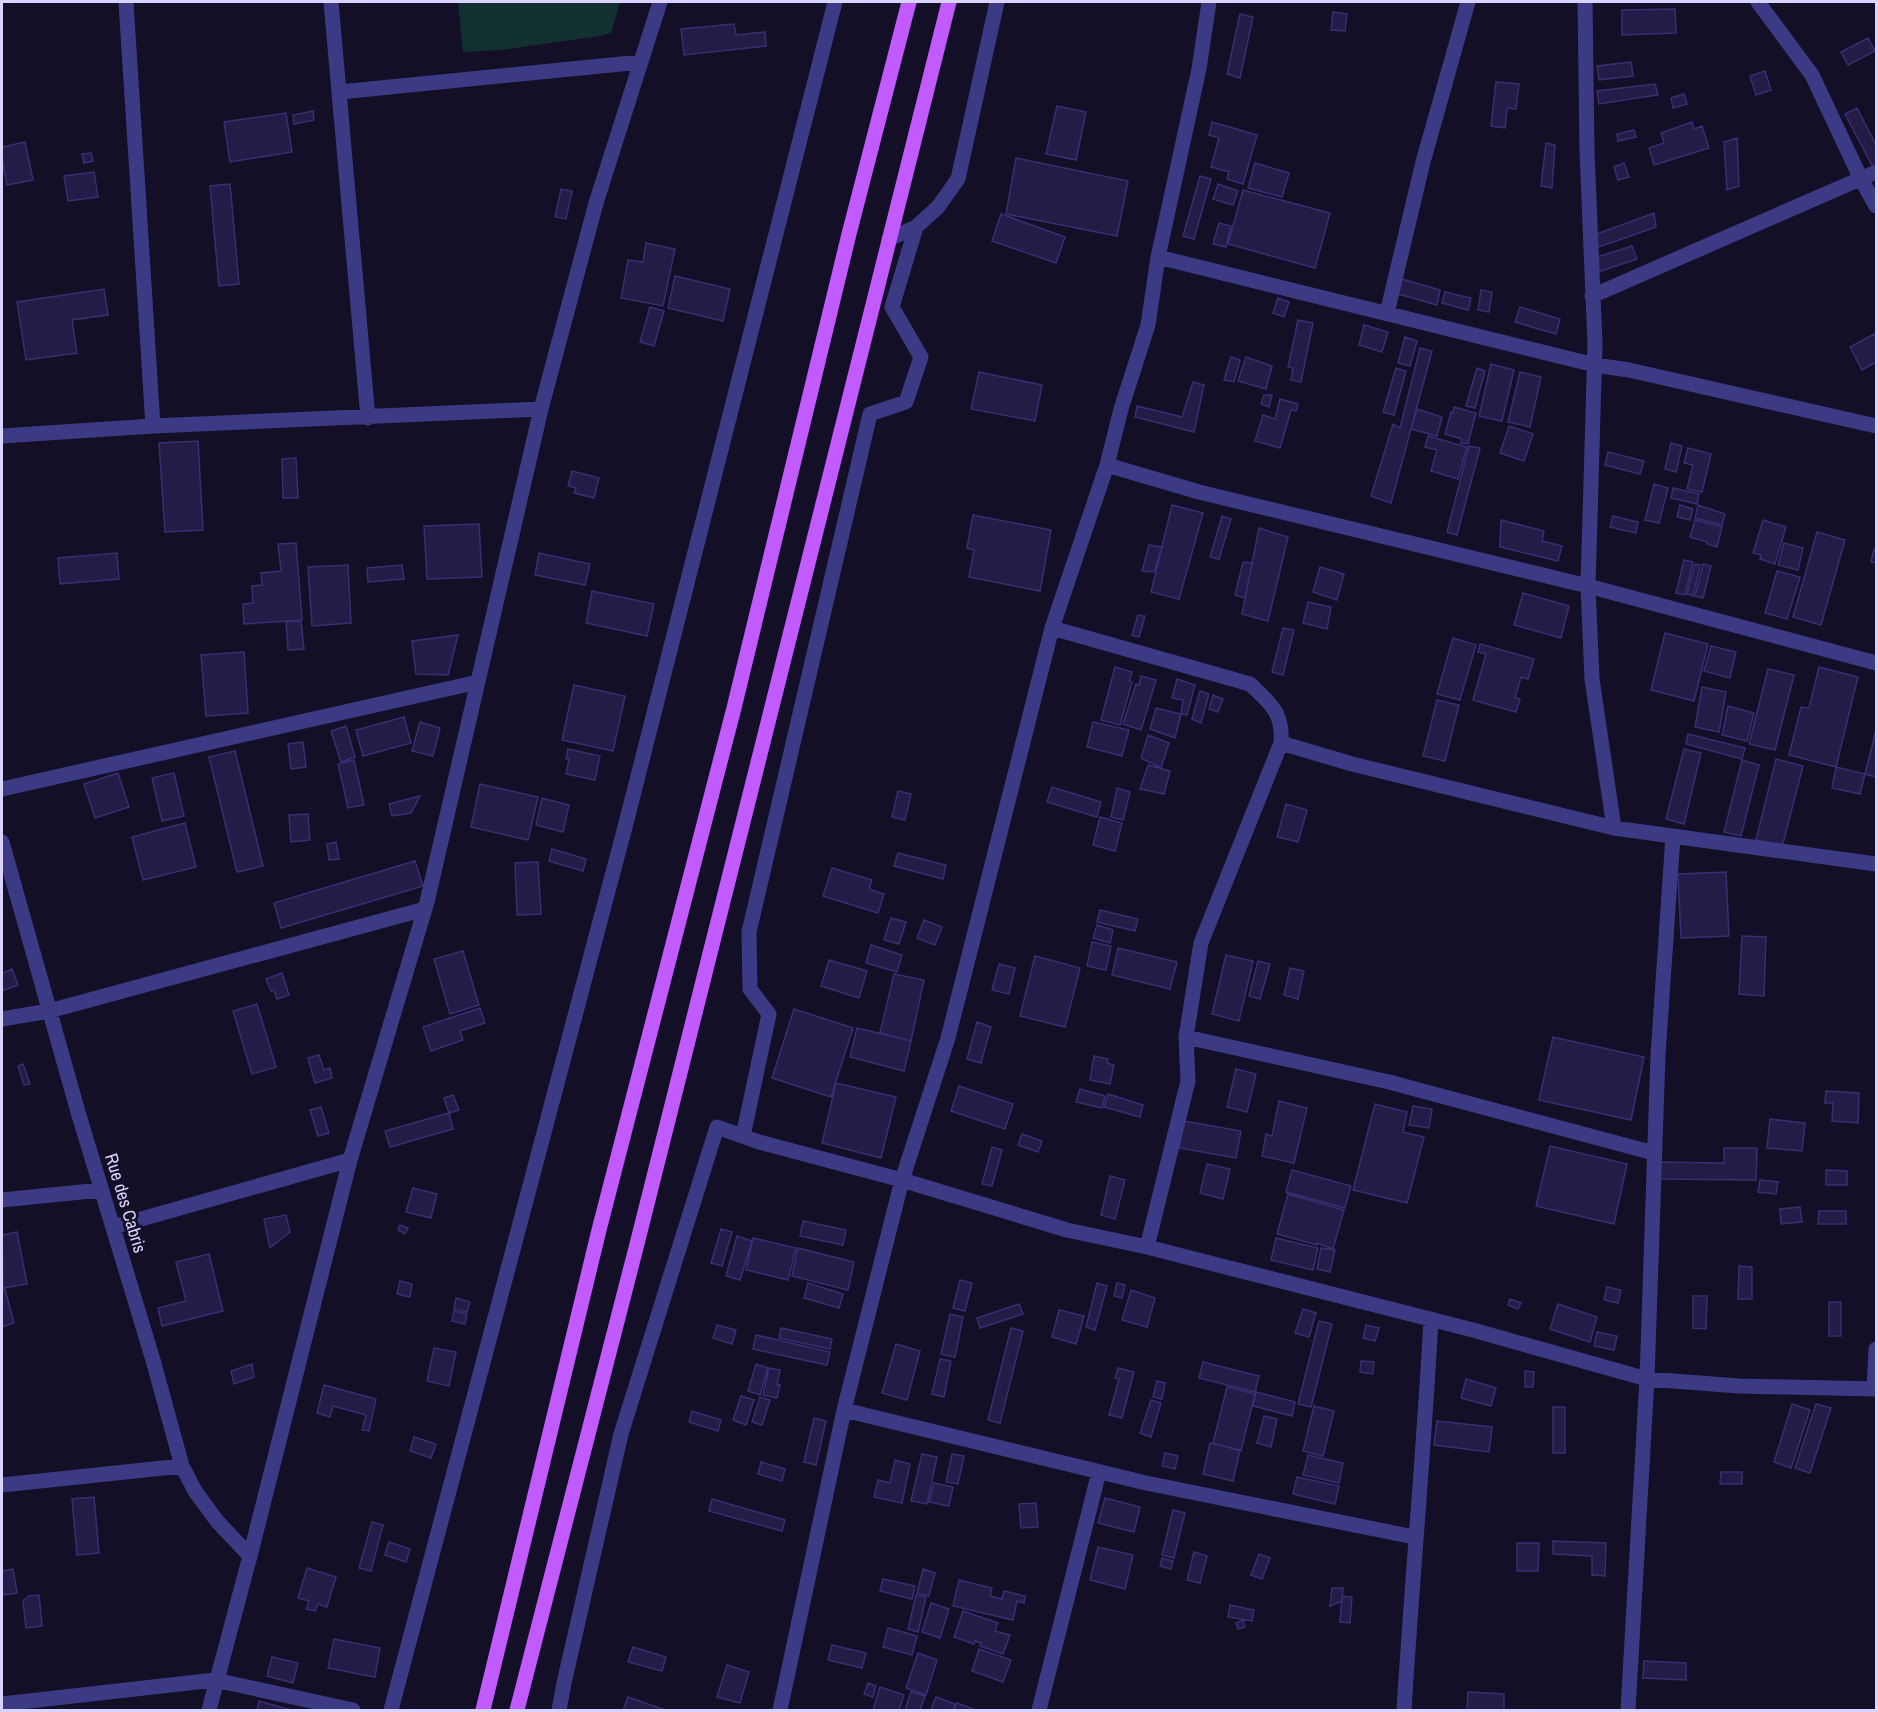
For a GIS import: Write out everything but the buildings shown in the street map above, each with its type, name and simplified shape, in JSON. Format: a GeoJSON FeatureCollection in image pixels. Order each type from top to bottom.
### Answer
{"type":"FeatureCollection","features":[{"type":"Feature","properties":{"kind":"main road"},"geometry":{"type":"LineString","coordinates":[[483,1710],[599,1230],[734,708],[852,222],[909,2]]}},
{"type":"Feature","properties":{"kind":"main road"},"geometry":{"type":"LineString","coordinates":[[517,1710],[637,1244],[949,2]]}},
{"type":"Feature","properties":{"kind":"street"},"geometry":{"type":"LineString","coordinates":[[126,2],[153,426]]}},
{"type":"Feature","properties":{"kind":"street"},"geometry":{"type":"LineString","coordinates":[[330,2],[368,418]]}},
{"type":"Feature","properties":{"kind":"street"},"geometry":{"type":"LineString","coordinates":[[209,1710],[350,1160],[425,909],[541,409],[596,203],[660,2]]}},
{"type":"Feature","properties":{"kind":"street"},"geometry":{"type":"LineString","coordinates":[[392,1710],[625,827],[835,2]]}},
{"type":"Feature","properties":{"kind":"street"},"geometry":{"type":"LineString","coordinates":[[889,239],[916,227],[938,207],[958,178],[997,2]]}},
{"type":"Feature","properties":{"kind":"street"},"geometry":{"type":"LineString","coordinates":[[780,1710],[844,1410],[903,1180],[948,1038],[1052,628],[1107,465],[1121,409],[1148,325],[1158,257],[1199,69],[1209,2]]}},
{"type":"Feature","properties":{"kind":"street"},"geometry":{"type":"LineString","coordinates":[[1387,313],[1423,162],[1468,2]]}},
{"type":"Feature","properties":{"kind":"street"},"geometry":{"type":"LineString","coordinates":[[1585,2],[1587,151],[1595,365],[1587,586],[1592,679],[1614,828]]}},
{"type":"Feature","properties":{"kind":"street"},"geometry":{"type":"LineString","coordinates":[[1758,2],[1812,75],[1876,206]]}},
{"type":"Feature","properties":{"kind":"street"},"geometry":{"type":"LineString","coordinates":[[340,92],[641,62]]}},
{"type":"Feature","properties":{"kind":"street"},"geometry":{"type":"LineString","coordinates":[[1592,296],[1876,172]]}},
{"type":"Feature","properties":{"kind":"street"},"geometry":{"type":"LineString","coordinates":[[743,1136],[769,1014],[750,988],[749,932],[870,414],[906,402],[921,357],[892,307],[916,227]]}},
{"type":"Feature","properties":{"kind":"street"},"geometry":{"type":"LineString","coordinates":[[1158,257],[1595,365],[1629,370],[1876,426]]}},
{"type":"Feature","properties":{"kind":"street"},"geometry":{"type":"LineString","coordinates":[[2,436],[153,426],[541,409]]}},
{"type":"Feature","properties":{"kind":"street"},"geometry":{"type":"LineString","coordinates":[[1107,465],[1199,492],[1587,586],[1876,663]]}},
{"type":"Feature","properties":{"kind":"street"},"geometry":{"type":"LineString","coordinates":[[1052,628],[1250,684],[1274,707],[1282,725],[1281,743],[1201,943],[1186,1037],[1188,1081],[1147,1247]]}},
{"type":"Feature","properties":{"kind":"street"},"geometry":{"type":"LineString","coordinates":[[2,789],[478,682]]}},
{"type":"Feature","properties":{"kind":"street"},"geometry":{"type":"LineString","coordinates":[[1281,743],[1352,764],[1614,828],[1876,864]]}},
{"type":"Feature","properties":{"kind":"street"},"geometry":{"type":"LineString","coordinates":[[1628,1710],[1647,1379],[1660,1031],[1673,836]]}},
{"type":"Feature","properties":{"kind":"street","name":"Rue des Cabris"},"geometry":{"type":"LineString","coordinates":[[2,842],[182,1466],[195,1491],[217,1521],[250,1556]]}},
{"type":"Feature","properties":{"kind":"street"},"geometry":{"type":"LineString","coordinates":[[2,1019],[49,1011],[425,909]]}},
{"type":"Feature","properties":{"kind":"street"},"geometry":{"type":"LineString","coordinates":[[1186,1037],[1389,1082],[1654,1153]]}},
{"type":"Feature","properties":{"kind":"street"},"geometry":{"type":"LineString","coordinates":[[559,1710],[621,1434],[717,1127],[1067,1230],[1147,1247],[1431,1319],[1647,1379],[1739,1386],[1875,1389],[1876,1349]]}},
{"type":"Feature","properties":{"kind":"street"},"geometry":{"type":"LineString","coordinates":[[113,1227],[350,1160]]}},
{"type":"Feature","properties":{"kind":"street"},"geometry":{"type":"LineString","coordinates":[[2,1200],[101,1190]]}},
{"type":"Feature","properties":{"kind":"street"},"geometry":{"type":"LineString","coordinates":[[1404,1710],[1414,1537],[1424,1447],[1431,1319]]}},
{"type":"Feature","properties":{"kind":"street"},"geometry":{"type":"LineString","coordinates":[[844,1410],[1146,1483],[1414,1537]]}},
{"type":"Feature","properties":{"kind":"street"},"geometry":{"type":"LineString","coordinates":[[2,1485],[182,1466]]}},
{"type":"Feature","properties":{"kind":"street"},"geometry":{"type":"LineString","coordinates":[[1040,1710],[1099,1472]]}},
{"type":"Feature","properties":{"kind":"street"},"geometry":{"type":"LineString","coordinates":[[2,1704],[215,1680],[353,1710]]}},
{"type":"Feature","properties":{"kind":"green space"},"geometry":{"type":"Polygon","coordinates":[[[458,2],[620,2],[611,33],[501,50],[463,52],[458,2]]]}}]}
